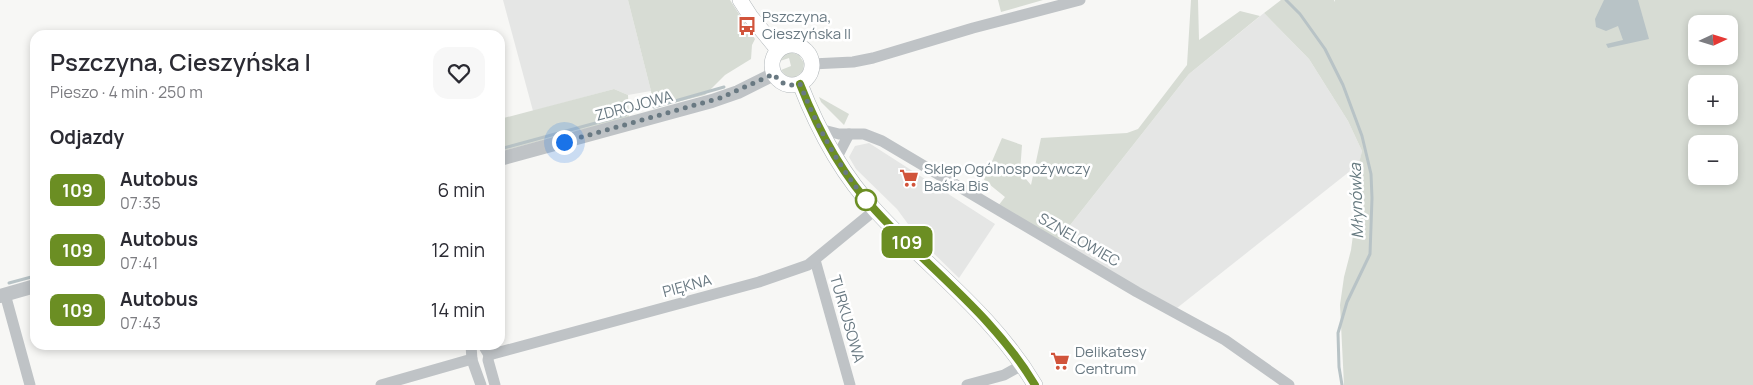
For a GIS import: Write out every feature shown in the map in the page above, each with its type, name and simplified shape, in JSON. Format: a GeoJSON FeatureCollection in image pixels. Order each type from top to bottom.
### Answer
{"type":"FeatureCollection","features":[{"type":"Feature","properties":{"kind":"main road"},"geometry":{"type":"LineString","coordinates":[[740,0],[751,17],[778,50]]}},
{"type":"Feature","properties":{"kind":"main road"},"geometry":{"type":"LineString","coordinates":[[789,45],[800,46],[810,55],[812,64],[809,76],[800,84],[792,85],[784,84],[778,80],[774,74],[772,61],[778,50],[789,45]]}},
{"type":"Feature","properties":{"kind":"main road"},"geometry":{"type":"LineString","coordinates":[[800,84],[819,129],[851,182],[875,210],[983,315],[1035,385]]}},
{"type":"Feature","properties":{"kind":"street"},"geometry":{"type":"LineString","coordinates":[[812,64],[869,59],[974,28],[1080,0]]}},
{"type":"Feature","properties":{"kind":"street","name":"ZDROJOWA"},"geometry":{"type":"LineString","coordinates":[[505,158],[712,101],[738,92],[774,74]]}},
{"type":"Feature","properties":{"kind":"street","name":"SZNELOWIEC"},"geometry":{"type":"LineString","coordinates":[[819,129],[835,134],[864,134],[882,142],[1134,291],[1225,340],[1289,385]]}},
{"type":"Feature","properties":{"kind":"street"},"geometry":{"type":"LineString","coordinates":[[836,159],[843,142],[849,134]]}},
{"type":"Feature","properties":{"kind":"street","name":"PIĘKNA"},"geometry":{"type":"LineString","coordinates":[[505,348],[759,282],[808,265],[875,210]]}},
{"type":"Feature","properties":{"kind":"street","name":"TURKUSOWA"},"geometry":{"type":"LineString","coordinates":[[815,260],[850,385]]}},
{"type":"Feature","properties":{"kind":"street"},"geometry":{"type":"LineString","coordinates":[[30,287],[3,295],[30,385]]}},
{"type":"Feature","properties":{"kind":"street"},"geometry":{"type":"LineString","coordinates":[[486,353],[495,385]]}},
{"type":"Feature","properties":{"kind":"street","name":"PIĘKNA"},"geometry":{"type":"LineString","coordinates":[[473,355],[482,365],[486,353]]}},
{"type":"Feature","properties":{"kind":"street"},"geometry":{"type":"LineString","coordinates":[[381,385],[473,355],[481,385]]}},
{"type":"Feature","properties":{"kind":"street"},"geometry":{"type":"LineString","coordinates":[[967,385],[1004,375],[1022,365]]}},
{"type":"Feature","properties":{"kind":"shaded area"},"geometry":{"type":"Polygon","coordinates":[[[503,0],[628,0],[651,91],[628,95],[614,89],[533,111],[503,0]]]}},
{"type":"Feature","properties":{"kind":"shaded area"},"geometry":{"type":"Polygon","coordinates":[[[628,0],[730,0],[755,39],[752,45],[751,59],[725,75],[705,95],[653,108],[651,91],[628,0]]]}},
{"type":"Feature","properties":{"kind":"shaded area"},"geometry":{"type":"Polygon","coordinates":[[[998,0],[1043,0],[1001,12],[998,0]]]}},
{"type":"Feature","properties":{"kind":"shaded area"},"geometry":{"type":"Polygon","coordinates":[[[1191,0],[1198,0],[1199,40],[1240,11],[1260,16],[1189,74],[1056,243],[998,206],[1005,197],[984,180],[1002,138],[1022,145],[1020,172],[1031,185],[1041,138],[1127,133],[1138,129],[1187,65],[1191,0]]]}},
{"type":"Feature","properties":{"kind":"shaded area"},"geometry":{"type":"Polygon","coordinates":[[[1281,0],[1334,0],[1335,2],[1335,0],[1753,0],[1753,385],[1344,385],[1340,305],[1344,277],[1351,250],[1357,205],[1356,175],[1362,151],[1348,121],[1309,59],[1264,13],[1281,0]]]}},
{"type":"Feature","properties":{"kind":"shaded area"},"geometry":{"type":"Polygon","coordinates":[[[1604,0],[1638,0],[1649,39],[1608,48],[1606,44],[1623,40],[1618,26],[1606,31],[1596,27],[1595,19],[1604,0]]]}},
{"type":"Feature","properties":{"kind":"shaded area"},"geometry":{"type":"Polygon","coordinates":[[[1264,13],[1309,59],[1348,121],[1362,151],[1359,164],[1177,308],[1056,243],[1189,74],[1264,13]]]}},
{"type":"Feature","properties":{"kind":"shaded area"},"geometry":{"type":"Polygon","coordinates":[[[790,52],[799,55],[804,63],[803,71],[795,78],[786,76],[781,70],[791,66],[789,58],[780,61],[783,56],[790,52]]]}},
{"type":"Feature","properties":{"kind":"shaded area"},"geometry":{"type":"Polygon","coordinates":[[[614,89],[628,95],[629,117],[505,151],[505,118],[614,89]]]}},
{"type":"Feature","properties":{"kind":"shaded area"},"geometry":{"type":"Polygon","coordinates":[[[819,97],[849,114],[844,125],[821,102],[819,97]]]}},
{"type":"Feature","properties":{"kind":"shaded area"},"geometry":{"type":"Polygon","coordinates":[[[869,143],[995,224],[959,278],[919,239],[897,209],[856,169],[849,157],[855,146],[869,143]]]}},
{"type":"Feature","properties":{"kind":"waterway","name":"Młynówka"},"geometry":{"type":"LineString","coordinates":[[1286,0],[1300,14],[1325,49],[1343,85],[1362,136],[1371,174],[1370,254],[1347,302],[1338,333],[1339,367],[1342,385]]}},
{"type":"Feature","properties":{"kind":"waterway"},"geometry":{"type":"LineString","coordinates":[[654,107],[724,87]]}},
{"type":"Feature","properties":{"kind":"waterway"},"geometry":{"type":"LineString","coordinates":[[505,148],[625,115]]}},
{"type":"Feature","properties":{"kind":"waterway"},"geometry":{"type":"LineString","coordinates":[[9,283],[30,277]]}},
{"type":"Feature","properties":{"kind":"bus line","name":"109"},"geometry":{"type":"LineString","coordinates":[[800,84],[828,144],[851,182],[882,218],[983,315],[1015,355],[1035,385]]}},
{"type":"Feature","properties":{"kind":"place","name":"Pszczyna, Cieszyńska II"},"geometry":{"type":"Point","coordinates":[747,26]}},
{"type":"Feature","properties":{"kind":"place","name":"Sklep Ogólnospożywczy Baśka Bis"},"geometry":{"type":"Point","coordinates":[909,178]}},
{"type":"Feature","properties":{"kind":"place","name":"Delikatesy Centrum"},"geometry":{"type":"Point","coordinates":[1060,361]}},
{"type":"Feature","properties":{"kind":"route"},"geometry":{"type":"LineString","coordinates":[[564,142],[720,98],[738,92],[774,74],[781,83],[800,84],[828,144],[851,182],[866,200]]}}]}
